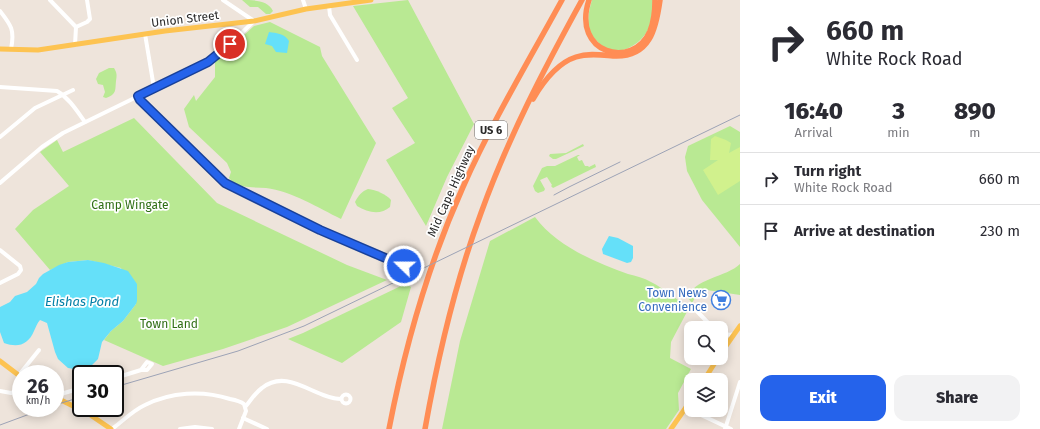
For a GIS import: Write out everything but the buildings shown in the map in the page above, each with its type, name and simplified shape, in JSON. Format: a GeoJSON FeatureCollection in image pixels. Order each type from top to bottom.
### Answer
{"type":"FeatureCollection","features":[{"type":"Feature","properties":{"kind":"highway","name":"Mid Cape Highway"},"geometry":{"type":"LineString","coordinates":[[389,429],[405,355],[429,272],[456,203],[478,154],[562,0]]}},
{"type":"Feature","properties":{"kind":"highway","name":"US 6"},"geometry":{"type":"LineString","coordinates":[[424,429],[447,322],[467,252],[493,180],[522,114],[582,0]]}},
{"type":"Feature","properties":{"kind":"highway"},"geometry":{"type":"LineString","coordinates":[[590,0],[586,18],[586,27],[589,34],[598,46],[608,51],[615,52],[632,49],[645,39],[653,23],[655,0]]}},
{"type":"Feature","properties":{"kind":"highway"},"geometry":{"type":"LineString","coordinates":[[522,114],[550,75],[568,60],[587,54],[624,55],[636,51],[642,47],[649,40],[655,30],[660,0]]}},
{"type":"Feature","properties":{"kind":"main road","name":"Union Street"},"geometry":{"type":"LineString","coordinates":[[0,49],[38,50],[145,34],[254,21],[306,9],[371,0]]}},
{"type":"Feature","properties":{"kind":"main road"},"geometry":{"type":"LineString","coordinates":[[728,343],[740,326]]}},
{"type":"Feature","properties":{"kind":"main road"},"geometry":{"type":"LineString","coordinates":[[734,334],[740,334]]}},
{"type":"Feature","properties":{"kind":"main road"},"geometry":{"type":"LineString","coordinates":[[0,361],[12,370]]}},
{"type":"Feature","properties":{"kind":"main road"},"geometry":{"type":"LineString","coordinates":[[64,402],[89,414],[112,429]]}},
{"type":"Feature","properties":{"kind":"main road"},"geometry":{"type":"LineString","coordinates":[[671,429],[684,411]]}},
{"type":"Feature","properties":{"kind":"street"},"geometry":{"type":"LineString","coordinates":[[50,0],[76,27],[75,45]]}},
{"type":"Feature","properties":{"kind":"street"},"geometry":{"type":"LineString","coordinates":[[76,27],[89,21],[90,17],[87,0]]}},
{"type":"Feature","properties":{"kind":"street"},"geometry":{"type":"LineString","coordinates":[[0,182],[52,140],[85,122],[213,59],[254,21],[223,0]]}},
{"type":"Feature","properties":{"kind":"street"},"geometry":{"type":"LineString","coordinates":[[303,0],[306,9]]}},
{"type":"Feature","properties":{"kind":"street"},"geometry":{"type":"LineString","coordinates":[[329,6],[330,14],[357,60]]}},
{"type":"Feature","properties":{"kind":"street"},"geometry":{"type":"LineString","coordinates":[[0,10],[9,21],[12,31],[11,49]]}},
{"type":"Feature","properties":{"kind":"street"},"geometry":{"type":"LineString","coordinates":[[145,34],[154,88]]}},
{"type":"Feature","properties":{"kind":"street"},"geometry":{"type":"LineString","coordinates":[[0,87],[54,90],[62,94],[85,122]]}},
{"type":"Feature","properties":{"kind":"street"},"geometry":{"type":"LineString","coordinates":[[0,137],[35,108],[73,90]]}},
{"type":"Feature","properties":{"kind":"street"},"geometry":{"type":"LineString","coordinates":[[138,96],[143,103],[225,183],[320,230],[404,266]]}},
{"type":"Feature","properties":{"kind":"street"},"geometry":{"type":"LineString","coordinates":[[0,250],[22,270],[18,274],[0,283]]}},
{"type":"Feature","properties":{"kind":"street"},"geometry":{"type":"LineString","coordinates":[[691,305],[706,321]]}},
{"type":"Feature","properties":{"kind":"street"},"geometry":{"type":"LineString","coordinates":[[728,335],[734,334]]}},
{"type":"Feature","properties":{"kind":"street"},"geometry":{"type":"LineString","coordinates":[[28,365],[39,350]]}},
{"type":"Feature","properties":{"kind":"street"},"geometry":{"type":"LineString","coordinates":[[124,375],[141,370]]}},
{"type":"Feature","properties":{"kind":"street"},"geometry":{"type":"LineString","coordinates":[[238,429],[244,418],[246,406],[261,388],[270,383],[278,381],[296,383],[332,399],[341,399]]}},
{"type":"Feature","properties":{"kind":"street"},"geometry":{"type":"LineString","coordinates":[[725,428],[738,393],[740,382]]}},
{"type":"Feature","properties":{"kind":"street"},"geometry":{"type":"LineString","coordinates":[[0,391],[12,393]]}},
{"type":"Feature","properties":{"kind":"street"},"geometry":{"type":"LineString","coordinates":[[112,429],[129,415],[146,404],[180,394],[207,393],[241,402],[246,406]]}},
{"type":"Feature","properties":{"kind":"street"},"geometry":{"type":"LineString","coordinates":[[704,417],[725,428],[731,429]]}},
{"type":"Feature","properties":{"kind":"street"},"geometry":{"type":"LineString","coordinates":[[244,418],[267,429]]}},
{"type":"Feature","properties":{"kind":"street"},"geometry":{"type":"LineString","coordinates":[[180,429],[195,427],[212,429]]}},
{"type":"Feature","properties":{"kind":"green space"},"geometry":{"type":"Polygon","coordinates":[[[242,0],[264,3],[271,7],[273,11],[270,14],[266,14],[258,7],[250,7],[242,0]]]}},
{"type":"Feature","properties":{"kind":"green space"},"geometry":{"type":"Polygon","coordinates":[[[408,0],[474,124],[447,177],[426,226],[386,160],[415,143],[392,108],[408,98],[353,6],[408,0]]]}},
{"type":"Feature","properties":{"kind":"green space"},"geometry":{"type":"Polygon","coordinates":[[[592,0],[653,0],[652,18],[645,35],[633,46],[626,49],[618,51],[603,47],[589,31],[588,23],[592,0]]]}},
{"type":"Feature","properties":{"kind":"green space"},"geometry":{"type":"Polygon","coordinates":[[[270,22],[320,47],[322,56],[376,143],[341,219],[305,200],[285,193],[266,188],[241,186],[232,182],[229,178],[231,172],[227,163],[189,127],[184,109],[194,95],[196,101],[215,77],[215,61],[254,26],[270,22]]]}},
{"type":"Feature","properties":{"kind":"green space"},"geometry":{"type":"Polygon","coordinates":[[[109,68],[114,68],[116,71],[116,87],[114,93],[106,98],[103,97],[105,92],[103,85],[98,84],[96,79],[99,73],[109,68]]]}},
{"type":"Feature","properties":{"kind":"green space","name":"Camp Wingate"},"geometry":{"type":"Polygon","coordinates":[[[134,118],[217,203],[347,265],[387,280],[287,327],[223,349],[163,366],[104,340],[111,331],[123,321],[136,304],[121,268],[88,260],[68,262],[50,270],[15,229],[33,210],[69,186],[40,152],[57,140],[63,152],[134,118]]]}},
{"type":"Feature","properties":{"kind":"green space"},"geometry":{"type":"Polygon","coordinates":[[[730,126],[740,132],[740,247],[702,200],[687,171],[685,157],[688,146],[730,126]]]}},
{"type":"Feature","properties":{"kind":"green space"},"geometry":{"type":"Polygon","coordinates":[[[715,136],[731,143],[729,153],[740,147],[740,181],[718,195],[703,170],[718,160],[710,160],[711,139],[715,136]]]}},
{"type":"Feature","properties":{"kind":"green space"},"geometry":{"type":"Polygon","coordinates":[[[583,144],[584,146],[556,159],[549,156],[550,154],[566,153],[583,144]]]}},
{"type":"Feature","properties":{"kind":"green space"},"geometry":{"type":"Polygon","coordinates":[[[580,155],[577,157],[579,161],[582,160],[585,166],[589,167],[595,164],[596,167],[553,188],[547,177],[540,180],[545,189],[544,191],[538,193],[535,191],[533,186],[542,168],[547,166],[555,166],[580,155]]]}},
{"type":"Feature","properties":{"kind":"green space"},"geometry":{"type":"Polygon","coordinates":[[[368,189],[381,193],[389,198],[391,200],[390,207],[379,212],[370,212],[357,206],[355,202],[357,198],[362,192],[368,189]]]}},
{"type":"Feature","properties":{"kind":"green space"},"geometry":{"type":"Polygon","coordinates":[[[535,217],[565,245],[602,264],[648,281],[661,288],[689,308],[671,342],[670,358],[691,369],[689,373],[684,373],[684,382],[678,393],[679,410],[666,429],[442,429],[460,341],[490,241],[535,217]]]}},
{"type":"Feature","properties":{"kind":"green space"},"geometry":{"type":"Polygon","coordinates":[[[740,264],[740,295],[700,289],[692,303],[688,298],[696,286],[727,272],[740,264]]]}},
{"type":"Feature","properties":{"kind":"green space"},"geometry":{"type":"Polygon","coordinates":[[[405,284],[411,287],[401,322],[342,363],[288,339],[303,333],[405,284]]]}},
{"type":"Feature","properties":{"kind":"water"},"geometry":{"type":"Polygon","coordinates":[[[269,32],[280,34],[289,41],[287,53],[276,52],[272,46],[265,44],[269,32]]]}},
{"type":"Feature","properties":{"kind":"water"},"geometry":{"type":"Polygon","coordinates":[[[609,236],[618,238],[633,246],[633,258],[631,262],[627,263],[603,254],[602,249],[609,236]]]}},
{"type":"Feature","properties":{"kind":"water","name":"Elishas Pond"},"geometry":{"type":"Polygon","coordinates":[[[88,260],[104,263],[128,271],[137,284],[136,304],[123,321],[111,331],[102,342],[98,359],[92,365],[72,365],[72,369],[68,368],[58,359],[47,323],[40,320],[32,336],[26,342],[18,345],[4,343],[0,332],[0,307],[10,302],[15,296],[27,292],[36,284],[43,274],[68,262],[88,260]]]}},
{"type":"Feature","properties":{"kind":"railway"},"geometry":{"type":"LineString","coordinates":[[124,384],[238,351],[304,326],[740,115]]}},
{"type":"Feature","properties":{"kind":"railway"},"geometry":{"type":"LineString","coordinates":[[554,195],[620,162]]}},
{"type":"Feature","properties":{"kind":"railway"},"geometry":{"type":"LineString","coordinates":[[64,402],[72,400]]}},
{"type":"Feature","properties":{"kind":"railway"},"geometry":{"type":"LineString","coordinates":[[0,425],[22,417]]}},
{"type":"Feature","properties":{"kind":"place","name":"Town News Convenience"},"geometry":{"type":"Point","coordinates":[721,300]}},
{"type":"Feature","properties":{"kind":"route"},"geometry":{"type":"LineString","coordinates":[[230,44],[218,56],[208,62],[138,96],[140,100],[216,176],[225,183],[320,230],[404,266]]}},
{"type":"Feature","properties":{"kind":"park label","name":"Town Land"},"geometry":{"type":"Point","coordinates":[169,324]}}]}
